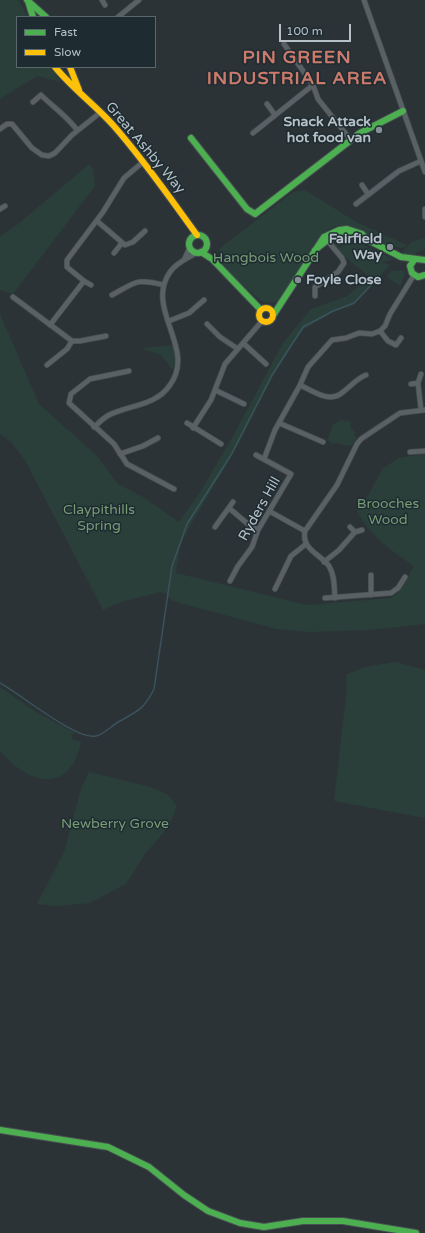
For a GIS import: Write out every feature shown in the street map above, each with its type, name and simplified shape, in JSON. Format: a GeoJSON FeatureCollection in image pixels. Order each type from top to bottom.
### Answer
{"type":"FeatureCollection","features":[{"type":"Feature","properties":{"kind":"street"},"geometry":{"type":"LineString","coordinates":[[28,0],[33,16]]}},
{"type":"Feature","properties":{"kind":"street"},"geometry":{"type":"LineString","coordinates":[[28,0],[45,16]]}},
{"type":"Feature","properties":{"kind":"street"},"geometry":{"type":"LineString","coordinates":[[102,0],[105,5]]}},
{"type":"Feature","properties":{"kind":"street"},"geometry":{"type":"LineString","coordinates":[[119,16],[139,0]]}},
{"type":"Feature","properties":{"kind":"street"},"geometry":{"type":"LineString","coordinates":[[364,0],[425,172]]}},
{"type":"Feature","properties":{"kind":"street"},"geometry":{"type":"LineString","coordinates":[[284,44],[313,85],[318,98],[350,139]]}},
{"type":"Feature","properties":{"kind":"street","name":"Great Ashby Way"},"geometry":{"type":"LineString","coordinates":[[57,68],[74,88],[79,90],[101,112],[143,162],[173,198],[197,235]]}},
{"type":"Feature","properties":{"kind":"street","name":"Great Ashby Way"},"geometry":{"type":"LineString","coordinates":[[70,68],[79,90]]}},
{"type":"Feature","properties":{"kind":"street"},"geometry":{"type":"LineString","coordinates":[[252,133],[313,85]]}},
{"type":"Feature","properties":{"kind":"street"},"geometry":{"type":"LineString","coordinates":[[33,102],[41,95],[77,130]]}},
{"type":"Feature","properties":{"kind":"street"},"geometry":{"type":"LineString","coordinates":[[267,104],[275,115]]}},
{"type":"Feature","properties":{"kind":"street"},"geometry":{"type":"LineString","coordinates":[[191,138],[247,209],[255,214],[296,184],[350,139],[378,121],[403,111]]}},
{"type":"Feature","properties":{"kind":"street"},"geometry":{"type":"LineString","coordinates":[[0,129],[6,124],[12,124],[32,148],[47,156],[55,153],[77,130],[101,112]]}},
{"type":"Feature","properties":{"kind":"street"},"geometry":{"type":"LineString","coordinates":[[356,204],[399,172],[421,161]]}},
{"type":"Feature","properties":{"kind":"street"},"geometry":{"type":"LineString","coordinates":[[91,285],[69,270],[66,262],[97,221],[124,178],[143,162]]}},
{"type":"Feature","properties":{"kind":"street"},"geometry":{"type":"LineString","coordinates":[[362,185],[368,194]]}},
{"type":"Feature","properties":{"kind":"street"},"geometry":{"type":"LineString","coordinates":[[0,209],[5,206]]}},
{"type":"Feature","properties":{"kind":"street"},"geometry":{"type":"LineString","coordinates":[[425,209],[425,217]]}},
{"type":"Feature","properties":{"kind":"street"},"geometry":{"type":"LineString","coordinates":[[97,221],[122,243],[131,244],[145,231]]}},
{"type":"Feature","properties":{"kind":"street","name":"Great Ashby Way"},"geometry":{"type":"LineString","coordinates":[[189,224],[191,240]]}},
{"type":"Feature","properties":{"kind":"street"},"geometry":{"type":"LineString","coordinates":[[261,310],[259,316],[262,321],[268,323],[271,321],[272,312],[280,304],[315,250],[325,238],[346,234],[368,240],[401,257],[414,260],[419,258],[425,260]]}},
{"type":"Feature","properties":{"kind":"street"},"geometry":{"type":"LineString","coordinates":[[185,258],[190,247],[191,240],[197,235],[205,238],[212,259]]}},
{"type":"Feature","properties":{"kind":"street"},"geometry":{"type":"LineString","coordinates":[[315,296],[313,286],[338,272],[344,263],[342,258],[325,238]]}},
{"type":"Feature","properties":{"kind":"street"},"geometry":{"type":"LineString","coordinates":[[114,253],[122,243]]}},
{"type":"Feature","properties":{"kind":"street"},"geometry":{"type":"LineString","coordinates":[[94,427],[110,415],[156,398],[171,385],[178,367],[178,352],[163,304],[164,285],[170,272],[185,258],[199,252],[207,245]]}},
{"type":"Feature","properties":{"kind":"street"},"geometry":{"type":"LineString","coordinates":[[190,247],[212,259],[261,310]]}},
{"type":"Feature","properties":{"kind":"street"},"geometry":{"type":"LineString","coordinates":[[401,257],[414,275]]}},
{"type":"Feature","properties":{"kind":"street"},"geometry":{"type":"LineString","coordinates":[[410,269],[414,260]]}},
{"type":"Feature","properties":{"kind":"street"},"geometry":{"type":"LineString","coordinates":[[414,275],[425,276]]}},
{"type":"Feature","properties":{"kind":"street"},"geometry":{"type":"LineString","coordinates":[[366,375],[353,382],[342,394],[332,397],[323,396],[300,385],[308,367],[332,340],[346,338],[359,333],[372,334],[380,331],[386,326],[390,314],[414,275]]}},
{"type":"Feature","properties":{"kind":"street"},"geometry":{"type":"LineString","coordinates":[[50,324],[84,281]]}},
{"type":"Feature","properties":{"kind":"street"},"geometry":{"type":"LineString","coordinates":[[112,295],[137,282],[150,281],[164,285]]}},
{"type":"Feature","properties":{"kind":"street"},"geometry":{"type":"LineString","coordinates":[[13,297],[72,341],[106,336]]}},
{"type":"Feature","properties":{"kind":"street"},"geometry":{"type":"LineString","coordinates":[[168,321],[189,313],[204,300]]}},
{"type":"Feature","properties":{"kind":"street"},"geometry":{"type":"LineString","coordinates":[[261,310],[266,308],[272,312]]}},
{"type":"Feature","properties":{"kind":"street"},"geometry":{"type":"LineString","coordinates":[[193,428],[207,408],[216,390],[225,364],[262,321]]}},
{"type":"Feature","properties":{"kind":"street"},"geometry":{"type":"LineString","coordinates":[[207,324],[220,337],[238,349]]}},
{"type":"Feature","properties":{"kind":"street"},"geometry":{"type":"LineString","coordinates":[[380,331],[388,341],[396,345],[401,338]]}},
{"type":"Feature","properties":{"kind":"street"},"geometry":{"type":"LineString","coordinates":[[47,365],[67,349],[72,341]]}},
{"type":"Feature","properties":{"kind":"street"},"geometry":{"type":"LineString","coordinates":[[243,343],[266,364]]}},
{"type":"Feature","properties":{"kind":"street"},"geometry":{"type":"LineString","coordinates":[[129,371],[90,379],[70,396],[70,405],[114,444],[129,466],[174,489]]}},
{"type":"Feature","properties":{"kind":"street"},"geometry":{"type":"LineString","coordinates":[[335,598],[332,574],[324,562],[306,544],[304,537],[305,531],[337,484],[361,439],[400,413],[423,410],[418,383],[421,374]]}},
{"type":"Feature","properties":{"kind":"street"},"geometry":{"type":"LineString","coordinates":[[411,384],[418,383]]}},
{"type":"Feature","properties":{"kind":"street","name":"Ryders Hill"},"geometry":{"type":"LineString","coordinates":[[264,459],[279,423],[300,385]]}},
{"type":"Feature","properties":{"kind":"street"},"geometry":{"type":"LineString","coordinates":[[216,390],[244,404]]}},
{"type":"Feature","properties":{"kind":"street"},"geometry":{"type":"LineString","coordinates":[[187,423],[221,444]]}},
{"type":"Feature","properties":{"kind":"street"},"geometry":{"type":"LineString","coordinates":[[279,423],[323,442]]}},
{"type":"Feature","properties":{"kind":"street"},"geometry":{"type":"LineString","coordinates":[[120,454],[143,446],[158,438]]}},
{"type":"Feature","properties":{"kind":"street"},"geometry":{"type":"LineString","coordinates":[[410,452],[425,451]]}},
{"type":"Feature","properties":{"kind":"street","name":"Ryders Hill"},"geometry":{"type":"LineString","coordinates":[[230,580],[234,572],[252,548],[258,530],[289,480],[291,474],[256,455]]}},
{"type":"Feature","properties":{"kind":"street"},"geometry":{"type":"LineString","coordinates":[[215,527],[233,502]]}},
{"type":"Feature","properties":{"kind":"street"},"geometry":{"type":"LineString","coordinates":[[229,508],[249,525],[258,530]]}},
{"type":"Feature","properties":{"kind":"street"},"geometry":{"type":"LineString","coordinates":[[269,511],[305,531]]}},
{"type":"Feature","properties":{"kind":"street"},"geometry":{"type":"LineString","coordinates":[[350,527],[355,532]]}},
{"type":"Feature","properties":{"kind":"street"},"geometry":{"type":"LineString","coordinates":[[324,562],[343,546],[355,532],[362,530]]}},
{"type":"Feature","properties":{"kind":"street"},"geometry":{"type":"LineString","coordinates":[[275,589],[290,556],[306,544]]}},
{"type":"Feature","properties":{"kind":"street"},"geometry":{"type":"LineString","coordinates":[[371,575],[371,595]]}},
{"type":"Feature","properties":{"kind":"street"},"geometry":{"type":"LineString","coordinates":[[325,598],[391,593],[398,588],[405,577]]}},
{"type":"Feature","properties":{"kind":"street"},"geometry":{"type":"LineString","coordinates":[[0,1130],[55,1140],[108,1147],[149,1167],[199,1206],[214,1215],[235,1222],[264,1227],[303,1221],[343,1221],[416,1233]]}},
{"type":"Feature","properties":{"kind":"green space"},"geometry":{"type":"Polygon","coordinates":[[[0,0],[18,0],[27,16],[16,16],[16,68],[51,68],[61,82],[37,76],[0,99],[0,0]]]}},
{"type":"Feature","properties":{"kind":"green space"},"geometry":{"type":"Polygon","coordinates":[[[89,164],[93,169],[95,186],[13,294],[0,290],[0,236],[17,225],[89,164]]]}},
{"type":"Feature","properties":{"kind":"green space","name":"Hangbois Wood"},"geometry":{"type":"Polygon","coordinates":[[[305,190],[358,223],[407,245],[403,248],[385,245],[352,227],[334,227],[323,234],[314,245],[285,296],[276,302],[263,302],[230,275],[219,258],[220,248],[293,192],[305,190]]]}},
{"type":"Feature","properties":{"kind":"green space"},"geometry":{"type":"Polygon","coordinates":[[[340,235],[362,240],[361,242],[350,242],[335,247],[334,240],[340,235]]]}},
{"type":"Feature","properties":{"kind":"green space"},"geometry":{"type":"Polygon","coordinates":[[[425,238],[425,249],[410,256],[400,254],[413,241],[425,238]]]}},
{"type":"Feature","properties":{"kind":"green space"},"geometry":{"type":"Polygon","coordinates":[[[347,244],[361,244],[394,259],[382,262],[390,265],[354,305],[334,312],[304,329],[290,349],[274,375],[237,447],[190,526],[180,547],[176,573],[307,605],[391,598],[398,593],[414,566],[381,541],[367,527],[357,510],[368,496],[383,468],[399,458],[425,454],[425,624],[369,630],[310,632],[276,629],[173,601],[166,594],[161,592],[124,601],[103,610],[25,460],[11,442],[0,434],[0,314],[39,404],[96,455],[118,484],[143,497],[179,522],[201,491],[233,436],[283,343],[311,309],[347,296],[370,277],[345,257],[337,248],[347,244]]]}},
{"type":"Feature","properties":{"kind":"green space"},"geometry":{"type":"Polygon","coordinates":[[[404,270],[405,274],[400,286],[387,277],[391,271],[404,270]]]}},
{"type":"Feature","properties":{"kind":"green space"},"geometry":{"type":"Polygon","coordinates":[[[174,345],[175,360],[173,370],[161,355],[141,348],[174,345]]]}},
{"type":"Feature","properties":{"kind":"green space"},"geometry":{"type":"Polygon","coordinates":[[[341,420],[351,422],[350,427],[357,438],[351,446],[336,443],[334,444],[327,440],[333,425],[341,420]]]}},
{"type":"Feature","properties":{"kind":"green space"},"geometry":{"type":"Polygon","coordinates":[[[396,662],[425,670],[425,818],[334,801],[347,688],[346,675],[364,667],[396,662]]]}},
{"type":"Feature","properties":{"kind":"green space"},"geometry":{"type":"Polygon","coordinates":[[[0,687],[36,712],[75,733],[71,736],[73,740],[81,742],[76,759],[68,771],[58,777],[47,779],[35,777],[23,771],[0,751],[0,687]]]}},
{"type":"Feature","properties":{"kind":"green space","name":"Newberry Grove"},"geometry":{"type":"Polygon","coordinates":[[[89,772],[150,787],[168,795],[177,806],[169,826],[145,854],[126,884],[90,903],[55,906],[37,904],[64,852],[81,789],[89,772]]]}},
{"type":"Feature","properties":{"kind":"waterway"},"geometry":{"type":"LineString","coordinates":[[0,683],[62,724],[87,736],[96,736],[102,733],[144,705],[154,689],[172,566],[187,524],[231,455],[272,375],[303,327],[333,311],[354,303],[375,281]]}},
{"type":"Feature","properties":{"kind":"traffic: fast"},"geometry":{"type":"LineString","coordinates":[[27,0],[45,16]]}},
{"type":"Feature","properties":{"kind":"traffic: fast"},"geometry":{"type":"LineString","coordinates":[[28,1],[33,16]]}},
{"type":"Feature","properties":{"kind":"traffic: fast"},"geometry":{"type":"LineString","coordinates":[[191,138],[247,209],[255,214],[360,133],[403,111]]}},
{"type":"Feature","properties":{"kind":"traffic: fast"},"geometry":{"type":"LineString","coordinates":[[274,314],[324,237],[339,230],[347,229],[362,234],[368,240]]}},
{"type":"Feature","properties":{"kind":"traffic: fast"},"geometry":{"type":"LineString","coordinates":[[315,250],[330,238],[346,234],[368,240],[401,257],[425,260]]}},
{"type":"Feature","properties":{"kind":"traffic: fast"},"geometry":{"type":"LineString","coordinates":[[198,235],[204,238],[207,244],[204,250],[198,253],[192,250],[189,244],[192,238],[198,235]]}},
{"type":"Feature","properties":{"kind":"traffic: fast"},"geometry":{"type":"LineString","coordinates":[[201,252],[212,259],[261,310]]}},
{"type":"Feature","properties":{"kind":"traffic: fast"},"geometry":{"type":"LineString","coordinates":[[414,260],[410,266],[412,273],[418,277],[425,275]]}},
{"type":"Feature","properties":{"kind":"traffic: fast"},"geometry":{"type":"LineString","coordinates":[[0,1130],[108,1147],[149,1167],[184,1195],[208,1211],[240,1223],[264,1227],[303,1221],[343,1221],[416,1233]]}},
{"type":"Feature","properties":{"kind":"traffic: slow"},"geometry":{"type":"LineString","coordinates":[[56,68],[124,138],[197,235]]}},
{"type":"Feature","properties":{"kind":"traffic: slow"},"geometry":{"type":"LineString","coordinates":[[70,68],[79,90]]}},
{"type":"Feature","properties":{"kind":"traffic: slow"},"geometry":{"type":"LineString","coordinates":[[263,308],[269,308],[273,312],[273,315],[273,318],[269,322],[263,322],[259,318],[259,312],[263,308]]}},
{"type":"Feature","properties":{"kind":"place","name":"Snack Attack hot food van"},"geometry":{"type":"Point","coordinates":[379,130]}},
{"type":"Feature","properties":{"kind":"place","name":"Fairfield Way"},"geometry":{"type":"Point","coordinates":[390,247]}},
{"type":"Feature","properties":{"kind":"place","name":"Foyle Close"},"geometry":{"type":"Point","coordinates":[298,280]}},
{"type":"Feature","properties":{"kind":"district","name":"PIN GREEN INDUSTRIAL AREA"},"geometry":{"type":"Point","coordinates":[297,68]}},
{"type":"Feature","properties":{"kind":"park label","name":"Brooches Wood"},"geometry":{"type":"Point","coordinates":[388,512]}},
{"type":"Feature","properties":{"kind":"park label","name":"Claypithills Spring"},"geometry":{"type":"Point","coordinates":[99,518]}}]}
